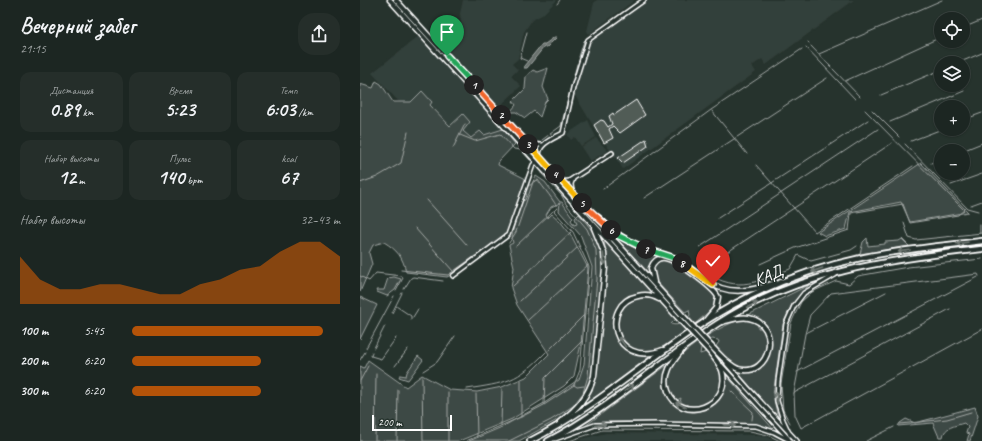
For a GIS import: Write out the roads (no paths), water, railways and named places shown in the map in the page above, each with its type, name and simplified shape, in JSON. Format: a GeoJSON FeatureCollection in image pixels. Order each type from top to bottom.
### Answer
{"type":"FeatureCollection","features":[{"type":"Feature","properties":{"kind":"highway","name":"КАД"},"geometry":{"type":"LineString","coordinates":[[530,441],[584,411],[703,323],[753,295],[805,274],[865,257],[982,241]]}},
{"type":"Feature","properties":{"kind":"highway","name":"КАД"},"geometry":{"type":"LineString","coordinates":[[548,441],[588,417],[717,324],[746,307],[784,290],[844,270],[888,261],[982,249]]}},
{"type":"Feature","properties":{"kind":"main road"},"geometry":{"type":"LineString","coordinates":[[390,0],[538,159],[591,222],[668,306]]}},
{"type":"Feature","properties":{"kind":"main road"},"geometry":{"type":"LineString","coordinates":[[396,0],[529,146],[538,159],[594,215],[657,288],[716,360],[723,377],[719,395],[713,402],[704,408],[694,409],[683,407],[671,398],[667,389],[666,379],[671,364],[683,348]]}},
{"type":"Feature","properties":{"kind":"main road"},"geometry":{"type":"LineString","coordinates":[[594,215],[625,240],[648,250],[674,258],[706,281],[726,290],[740,291],[756,289],[805,274]]}},
{"type":"Feature","properties":{"kind":"main road"},"geometry":{"type":"LineString","coordinates":[[547,432],[582,402],[591,388],[594,376],[605,268],[604,253],[591,222]]}},
{"type":"Feature","properties":{"kind":"main road"},"geometry":{"type":"LineString","coordinates":[[657,288],[652,278],[651,268],[655,261],[664,258],[673,261],[710,288],[717,294],[718,302],[714,311],[703,323]]}},
{"type":"Feature","properties":{"kind":"main road"},"geometry":{"type":"LineString","coordinates":[[669,348],[652,354],[633,352],[619,338],[615,323],[620,307],[635,296],[648,295],[655,297],[682,318],[724,360],[740,369],[755,368],[764,360],[768,354],[770,341],[765,329],[758,322],[751,318],[740,318],[717,324]]}},
{"type":"Feature","properties":{"kind":"street"},"geometry":{"type":"LineString","coordinates":[[453,276],[508,235],[533,165],[538,159],[539,150],[543,145],[563,132],[573,88],[588,40],[644,0]]}},
{"type":"Feature","properties":{"kind":"street"},"geometry":{"type":"LineString","coordinates":[[529,146],[543,145]]}},
{"type":"Feature","properties":{"kind":"street"},"geometry":{"type":"LineString","coordinates":[[562,182],[566,183],[573,179],[612,153]]}},
{"type":"Feature","properties":{"kind":"street"},"geometry":{"type":"LineString","coordinates":[[572,192],[571,184],[573,179]]}},
{"type":"Feature","properties":{"kind":"street"},"geometry":{"type":"LineString","coordinates":[[790,434],[782,420],[777,401],[778,381],[787,320],[794,306],[804,293],[844,270]]}},
{"type":"Feature","properties":{"kind":"street"},"geometry":{"type":"LineString","coordinates":[[716,360],[792,441]]}},
{"type":"Feature","properties":{"kind":"street"},"geometry":{"type":"LineString","coordinates":[[724,360],[797,441]]}},
{"type":"Feature","properties":{"kind":"street"},"geometry":{"type":"LineString","coordinates":[[548,441],[594,425],[636,424],[756,426],[774,432],[792,441]]}},
{"type":"Feature","properties":{"kind":"waterway"},"geometry":{"type":"LineString","coordinates":[[557,4],[560,0]]}},
{"type":"Feature","properties":{"kind":"waterway"},"geometry":{"type":"LineString","coordinates":[[819,54],[942,0]]}},
{"type":"Feature","properties":{"kind":"waterway"},"geometry":{"type":"LineString","coordinates":[[970,25],[982,20]]}},
{"type":"Feature","properties":{"kind":"waterway"},"geometry":{"type":"LineString","coordinates":[[527,32],[520,58],[527,61]]}},
{"type":"Feature","properties":{"kind":"waterway"},"geometry":{"type":"LineString","coordinates":[[579,57],[584,41],[589,36]]}},
{"type":"Feature","properties":{"kind":"waterway"},"geometry":{"type":"LineString","coordinates":[[845,81],[934,40]]}},
{"type":"Feature","properties":{"kind":"waterway"},"geometry":{"type":"LineString","coordinates":[[811,46],[831,67]]}},
{"type":"Feature","properties":{"kind":"waterway"},"geometry":{"type":"LineString","coordinates":[[806,47],[855,99]]}},
{"type":"Feature","properties":{"kind":"waterway"},"geometry":{"type":"LineString","coordinates":[[603,189],[711,110],[802,49]]}},
{"type":"Feature","properties":{"kind":"waterway"},"geometry":{"type":"LineString","coordinates":[[970,58],[982,53]]}},
{"type":"Feature","properties":{"kind":"waterway"},"geometry":{"type":"LineString","coordinates":[[542,140],[561,126],[577,64]]}},
{"type":"Feature","properties":{"kind":"waterway"},"geometry":{"type":"LineString","coordinates":[[833,69],[860,97]]}},
{"type":"Feature","properties":{"kind":"waterway"},"geometry":{"type":"LineString","coordinates":[[881,95],[934,73]]}},
{"type":"Feature","properties":{"kind":"waterway"},"geometry":{"type":"LineString","coordinates":[[644,198],[827,78]]}},
{"type":"Feature","properties":{"kind":"waterway"},"geometry":{"type":"LineString","coordinates":[[890,122],[962,92]]}},
{"type":"Feature","properties":{"kind":"waterway"},"geometry":{"type":"LineString","coordinates":[[760,264],[795,248],[849,230],[851,213],[903,204],[910,223],[958,215],[964,210],[865,110]]}},
{"type":"Feature","properties":{"kind":"waterway"},"geometry":{"type":"LineString","coordinates":[[872,110],[899,137]]}},
{"type":"Feature","properties":{"kind":"waterway"},"geometry":{"type":"LineString","coordinates":[[712,111],[747,154]]}},
{"type":"Feature","properties":{"kind":"waterway"},"geometry":{"type":"LineString","coordinates":[[970,117],[982,113]]}},
{"type":"Feature","properties":{"kind":"waterway"},"geometry":{"type":"LineString","coordinates":[[718,218],[868,120]]}},
{"type":"Feature","properties":{"kind":"waterway"},"geometry":{"type":"LineString","coordinates":[[453,148],[465,124]]}},
{"type":"Feature","properties":{"kind":"waterway"},"geometry":{"type":"LineString","coordinates":[[700,247],[878,129]]}},
{"type":"Feature","properties":{"kind":"waterway"},"geometry":{"type":"LineString","coordinates":[[360,183],[377,177],[401,163],[408,132]]}},
{"type":"Feature","properties":{"kind":"waterway"},"geometry":{"type":"LineString","coordinates":[[911,141],[934,132]]}},
{"type":"Feature","properties":{"kind":"waterway"},"geometry":{"type":"LineString","coordinates":[[460,135],[475,141],[500,134],[514,149],[521,150],[530,160]]}},
{"type":"Feature","properties":{"kind":"waterway"},"geometry":{"type":"LineString","coordinates":[[533,142],[539,142]]}},
{"type":"Feature","properties":{"kind":"waterway"},"geometry":{"type":"LineString","coordinates":[[720,257],[892,143]]}},
{"type":"Feature","properties":{"kind":"waterway"},"geometry":{"type":"LineString","coordinates":[[970,148],[982,143]]}},
{"type":"Feature","properties":{"kind":"waterway"},"geometry":{"type":"LineString","coordinates":[[905,144],[967,208],[978,211]]}},
{"type":"Feature","properties":{"kind":"waterway"},"geometry":{"type":"LineString","coordinates":[[756,165],[815,232],[913,166]]}},
{"type":"Feature","properties":{"kind":"waterway"},"geometry":{"type":"LineString","coordinates":[[509,441],[551,420],[573,406],[583,393],[588,376],[597,279],[596,250],[587,229],[566,204],[562,196],[542,174]]}},
{"type":"Feature","properties":{"kind":"waterway"},"geometry":{"type":"LineString","coordinates":[[951,185],[982,174]]}},
{"type":"Feature","properties":{"kind":"waterway"},"geometry":{"type":"LineString","coordinates":[[466,441],[521,417],[544,405],[574,385],[580,370],[589,267],[573,232],[554,211],[557,208],[556,206],[538,180],[533,182],[516,232],[509,243]]}},
{"type":"Feature","properties":{"kind":"waterway"},"geometry":{"type":"LineString","coordinates":[[427,200],[467,245]]}},
{"type":"Feature","properties":{"kind":"waterway"},"geometry":{"type":"LineString","coordinates":[[971,205],[982,201]]}},
{"type":"Feature","properties":{"kind":"waterway"},"geometry":{"type":"LineString","coordinates":[[516,246],[553,211]]}},
{"type":"Feature","properties":{"kind":"waterway"},"geometry":{"type":"LineString","coordinates":[[904,223],[909,238],[916,240],[982,233]]}},
{"type":"Feature","properties":{"kind":"waterway"},"geometry":{"type":"LineString","coordinates":[[980,225],[980,233]]}},
{"type":"Feature","properties":{"kind":"waterway"},"geometry":{"type":"LineString","coordinates":[[415,228],[453,271]]}},
{"type":"Feature","properties":{"kind":"waterway"},"geometry":{"type":"LineString","coordinates":[[513,286],[571,232]]}},
{"type":"Feature","properties":{"kind":"waterway"},"geometry":{"type":"LineString","coordinates":[[699,268],[723,281],[734,284],[744,284],[765,279],[790,269],[798,255],[811,261],[851,250],[857,246]]}},
{"type":"Feature","properties":{"kind":"waterway"},"geometry":{"type":"LineString","coordinates":[[520,301],[578,247]]}},
{"type":"Feature","properties":{"kind":"waterway"},"geometry":{"type":"LineString","coordinates":[[401,270],[448,275],[475,256]]}},
{"type":"Feature","properties":{"kind":"waterway"},"geometry":{"type":"LineString","coordinates":[[790,423],[783,410],[781,384],[791,323],[801,302],[812,292],[836,281],[849,284],[858,276],[908,267],[982,259]]}},
{"type":"Feature","properties":{"kind":"waterway"},"geometry":{"type":"LineString","coordinates":[[528,320],[588,265]]}},
{"type":"Feature","properties":{"kind":"waterway"},"geometry":{"type":"LineString","coordinates":[[360,276],[369,281],[376,273],[402,276],[403,278],[396,291]]}},
{"type":"Feature","properties":{"kind":"waterway"},"geometry":{"type":"LineString","coordinates":[[979,276],[978,274],[831,293],[810,315],[805,334],[794,393],[795,415],[801,428],[982,329]]}},
{"type":"Feature","properties":{"kind":"waterway"},"geometry":{"type":"LineString","coordinates":[[404,289],[413,277],[443,281]]}},
{"type":"Feature","properties":{"kind":"waterway"},"geometry":{"type":"LineString","coordinates":[[797,372],[978,277]]}},
{"type":"Feature","properties":{"kind":"waterway"},"geometry":{"type":"LineString","coordinates":[[806,333],[886,292]]}},
{"type":"Feature","properties":{"kind":"waterway"},"geometry":{"type":"LineString","coordinates":[[392,313],[402,293]]}},
{"type":"Feature","properties":{"kind":"waterway"},"geometry":{"type":"LineString","coordinates":[[366,348],[394,296]]}},
{"type":"Feature","properties":{"kind":"waterway"},"geometry":{"type":"LineString","coordinates":[[396,306],[411,316],[411,319]]}},
{"type":"Feature","properties":{"kind":"waterway"},"geometry":{"type":"LineString","coordinates":[[413,317],[418,309]]}},
{"type":"Feature","properties":{"kind":"waterway"},"geometry":{"type":"LineString","coordinates":[[794,393],[950,309]]}},
{"type":"Feature","properties":{"kind":"waterway"},"geometry":{"type":"LineString","coordinates":[[549,350],[584,315]]}},
{"type":"Feature","properties":{"kind":"waterway"},"geometry":{"type":"LineString","coordinates":[[374,348],[385,326]]}},
{"type":"Feature","properties":{"kind":"waterway"},"geometry":{"type":"LineString","coordinates":[[423,371],[437,362],[455,336]]}},
{"type":"Feature","properties":{"kind":"waterway"},"geometry":{"type":"LineString","coordinates":[[372,352],[371,356],[381,359],[396,338]]}},
{"type":"Feature","properties":{"kind":"waterway"},"geometry":{"type":"LineString","coordinates":[[544,404],[545,378],[582,341]]}},
{"type":"Feature","properties":{"kind":"waterway"},"geometry":{"type":"LineString","coordinates":[[395,366],[408,349]]}},
{"type":"Feature","properties":{"kind":"waterway"},"geometry":{"type":"LineString","coordinates":[[360,360],[365,352]]}},
{"type":"Feature","properties":{"kind":"waterway"},"geometry":{"type":"LineString","coordinates":[[467,389],[492,385],[510,380],[527,370],[546,352]]}},
{"type":"Feature","properties":{"kind":"waterway"},"geometry":{"type":"LineString","coordinates":[[360,381],[368,366]]}},
{"type":"Feature","properties":{"kind":"waterway"},"geometry":{"type":"LineString","coordinates":[[375,441],[376,374]]}},
{"type":"Feature","properties":{"kind":"waterway"},"geometry":{"type":"LineString","coordinates":[[422,377],[423,441]]}},
{"type":"Feature","properties":{"kind":"waterway"},"geometry":{"type":"LineString","coordinates":[[521,380],[521,417]]}},
{"type":"Feature","properties":{"kind":"waterway"},"geometry":{"type":"LineString","coordinates":[[574,385],[577,387],[584,386]]}},
{"type":"Feature","properties":{"kind":"waterway"},"geometry":{"type":"LineString","coordinates":[[501,425],[502,389]]}},
{"type":"Feature","properties":{"kind":"waterway"},"geometry":{"type":"LineString","coordinates":[[397,441],[398,390]]}},
{"type":"Feature","properties":{"kind":"waterway"},"geometry":{"type":"LineString","coordinates":[[731,391],[753,412],[752,420]]}},
{"type":"Feature","properties":{"kind":"waterway"},"geometry":{"type":"LineString","coordinates":[[448,392],[448,441]]}},
{"type":"Feature","properties":{"kind":"waterway"},"geometry":{"type":"LineString","coordinates":[[476,394],[477,436]]}},
{"type":"Feature","properties":{"kind":"waterway"},"geometry":{"type":"LineString","coordinates":[[900,424],[947,419],[971,412]]}},
{"type":"Feature","properties":{"kind":"waterway"},"geometry":{"type":"LineString","coordinates":[[866,441],[894,427]]}},
{"type":"Feature","properties":{"kind":"waterway"},"geometry":{"type":"LineString","coordinates":[[569,441],[602,430],[750,431],[768,435],[780,441]]}}]}
